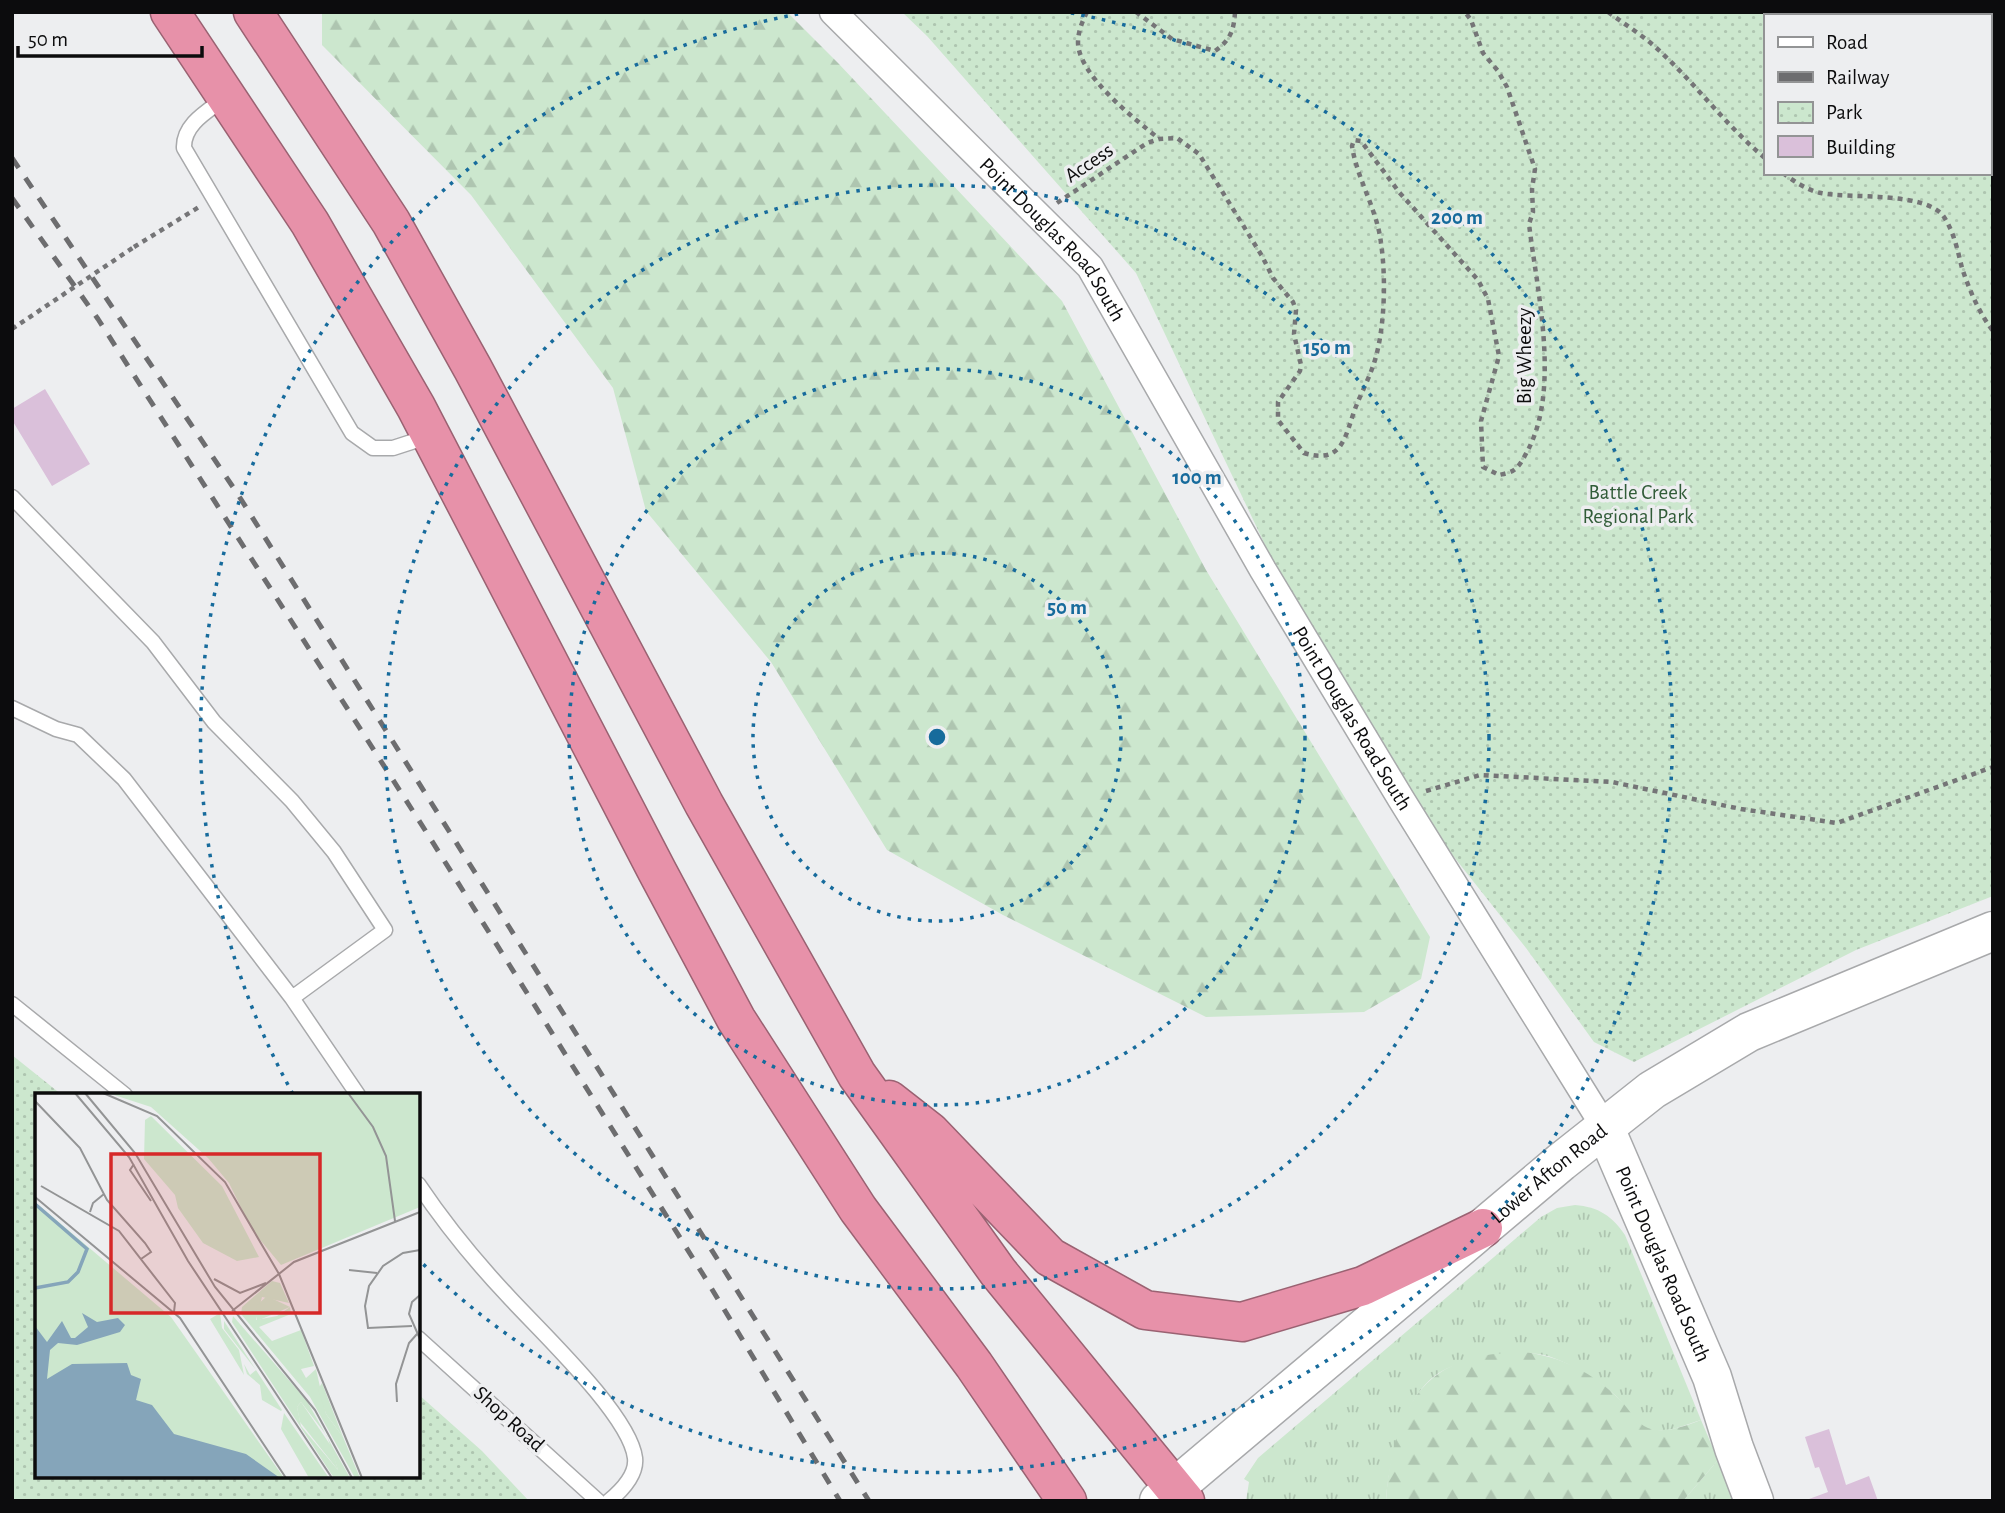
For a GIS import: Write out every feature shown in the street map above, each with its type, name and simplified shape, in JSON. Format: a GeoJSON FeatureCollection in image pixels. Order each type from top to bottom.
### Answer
{"type":"FeatureCollection","features":[{"type":"Feature","properties":{"kind":"highway"},"geometry":{"type":"LineString","coordinates":[[170,12],[310,223],[431,436],[656,871],[736,1018],[858,1209],[974,1365],[1068,1501]]}},
{"type":"Feature","properties":{"kind":"highway"},"geometry":{"type":"LineString","coordinates":[[253,12],[391,222],[473,369],[704,804],[857,1075],[998,1272],[1173,1497]]}},
{"type":"Feature","properties":{"kind":"highway"},"geometry":{"type":"LineString","coordinates":[[857,1075],[930,1132],[1049,1257],[1145,1310],[1242,1322],[1363,1286],[1483,1228]]}},
{"type":"Feature","properties":{"kind":"main road","name":"Lower Afton Road"},"geometry":{"type":"LineString","coordinates":[[1173,1497],[1604,1126],[1679,1073],[1749,1032],[1993,931]]}},
{"type":"Feature","properties":{"kind":"main road","name":"Point Douglas Road South"},"geometry":{"type":"LineString","coordinates":[[1604,1126],[1712,1377],[1754,1501]]}},
{"type":"Feature","properties":{"kind":"street","name":"Point Douglas Road South"},"geometry":{"type":"LineString","coordinates":[[833,12],[1090,267],[1263,570],[1604,1126]]}},
{"type":"Feature","properties":{"kind":"lane"},"geometry":{"type":"LineString","coordinates":[[227,96],[191,125],[183,138],[184,148],[352,433],[373,448],[393,448],[431,436]]}},
{"type":"Feature","properties":{"kind":"lane"},"geometry":{"type":"LineString","coordinates":[[12,497],[153,642],[214,722],[292,801],[334,852],[385,930],[292,999]]}},
{"type":"Feature","properties":{"kind":"lane"},"geometry":{"type":"LineString","coordinates":[[12,708],[56,729],[78,735],[124,779],[292,999],[357,1093]]}},
{"type":"Feature","properties":{"kind":"lane"},"geometry":{"type":"LineString","coordinates":[[12,1004],[123,1093]]}},
{"type":"Feature","properties":{"kind":"lane"},"geometry":{"type":"LineString","coordinates":[[420,1187],[443,1221],[595,1390],[621,1423],[636,1462],[624,1489],[609,1501]]}},
{"type":"Feature","properties":{"kind":"lane","name":"Shop Road"},"geometry":{"type":"LineString","coordinates":[[420,1340],[598,1501]]}},
{"type":"Feature","properties":{"kind":"path"},"geometry":{"type":"LineString","coordinates":[[1087,12],[1081,24],[1078,45],[1086,65],[1112,100],[1159,139]]}},
{"type":"Feature","properties":{"kind":"path"},"geometry":{"type":"LineString","coordinates":[[1136,12],[1171,39],[1215,51],[1228,41],[1234,27],[1235,12]]}},
{"type":"Feature","properties":{"kind":"path","name":"Big Wheezy"},"geometry":{"type":"LineString","coordinates":[[1159,139],[1177,138],[1199,154],[1273,278],[1293,302],[1296,310],[1294,334],[1301,365],[1300,371],[1278,402],[1278,420],[1304,453],[1320,456],[1333,452],[1346,439],[1377,349],[1382,309],[1381,244],[1378,224],[1352,146],[1354,140],[1363,143],[1399,192],[1482,287],[1492,314],[1499,351],[1480,421],[1483,467],[1499,475],[1514,470],[1521,463],[1533,438],[1541,410],[1544,368],[1543,319],[1529,224],[1533,212],[1535,169],[1507,87],[1483,53],[1471,20],[1465,12]]}},
{"type":"Feature","properties":{"kind":"path"},"geometry":{"type":"LineString","coordinates":[[1608,12],[1653,44],[1699,90],[1741,138],[1764,157]]}},
{"type":"Feature","properties":{"kind":"path","name":"Access"},"geometry":{"type":"LineString","coordinates":[[1038,216],[1147,143],[1159,139]]}},
{"type":"Feature","properties":{"kind":"path"},"geometry":{"type":"LineString","coordinates":[[1787,175],[1817,192],[1852,197],[1899,198],[1924,203],[1944,216],[1957,246],[1971,292],[1993,331]]}},
{"type":"Feature","properties":{"kind":"path"},"geometry":{"type":"LineString","coordinates":[[12,329],[134,247],[185,217]]}},
{"type":"Feature","properties":{"kind":"path"},"geometry":{"type":"LineString","coordinates":[[1401,799],[1480,775],[1612,782],[1741,809],[1837,823],[1993,767]]}},
{"type":"Feature","properties":{"kind":"green space"},"geometry":{"type":"Polygon","coordinates":[[[322,12],[787,12],[1062,301],[1206,570],[1430,937],[1421,979],[1364,1012],[1206,1017],[1003,915],[887,850],[771,662],[646,511],[613,388],[471,195],[322,45],[322,12]]]}},
{"type":"Feature","properties":{"kind":"green space","name":"Battle Creek Regional Park"},"geometry":{"type":"Polygon","coordinates":[[[902,12],[1993,12],[1993,896],[1856,950],[1634,1062],[1594,1042],[1526,948],[1352,728],[1136,273],[927,36],[902,12]]]}},
{"type":"Feature","properties":{"kind":"green space"},"geometry":{"type":"Polygon","coordinates":[[[12,1055],[60,1093],[35,1093],[35,1478],[420,1478],[420,1396],[482,1451],[529,1501],[12,1501],[12,1055]]]}},
{"type":"Feature","properties":{"kind":"green space"},"geometry":{"type":"Polygon","coordinates":[[[1575,1205],[1604,1214],[1625,1235],[1701,1420],[1669,1430],[1649,1429],[1639,1423],[1606,1387],[1563,1362],[1532,1353],[1500,1356],[1446,1369],[1431,1378],[1419,1392],[1409,1408],[1395,1446],[1386,1501],[1246,1501],[1249,1482],[1244,1479],[1258,1458],[1541,1217],[1557,1208],[1575,1205]]]}},
{"type":"Feature","properties":{"kind":"green space"},"geometry":{"type":"Polygon","coordinates":[[[1519,1352],[1561,1361],[1587,1374],[1610,1391],[1648,1428],[1668,1430],[1701,1420],[1718,1460],[1683,1501],[1386,1501],[1390,1466],[1399,1429],[1406,1412],[1427,1383],[1441,1372],[1469,1359],[1519,1352]]]}},
{"type":"Feature","properties":{"kind":"green space"},"geometry":{"type":"Polygon","coordinates":[[[1718,1460],[1734,1501],[1683,1501],[1718,1460]]]}},
{"type":"Feature","properties":{"kind":"building"},"geometry":{"type":"Polygon","coordinates":[[[45,389],[90,464],[52,486],[12,420],[12,409],[45,389]]]}},
{"type":"Feature","properties":{"kind":"building"},"geometry":{"type":"Polygon","coordinates":[[[1829,1429],[1846,1485],[1869,1476],[1878,1501],[1810,1501],[1809,1499],[1828,1492],[1819,1467],[1815,1468],[1805,1437],[1829,1429]]]}},
{"type":"Feature","properties":{"kind":"railway"},"geometry":{"type":"LineString","coordinates":[[12,158],[237,493],[869,1501]]}},
{"type":"Feature","properties":{"kind":"railway"},"geometry":{"type":"LineString","coordinates":[[12,198],[98,319],[425,830],[704,1276],[840,1501]]}}]}
